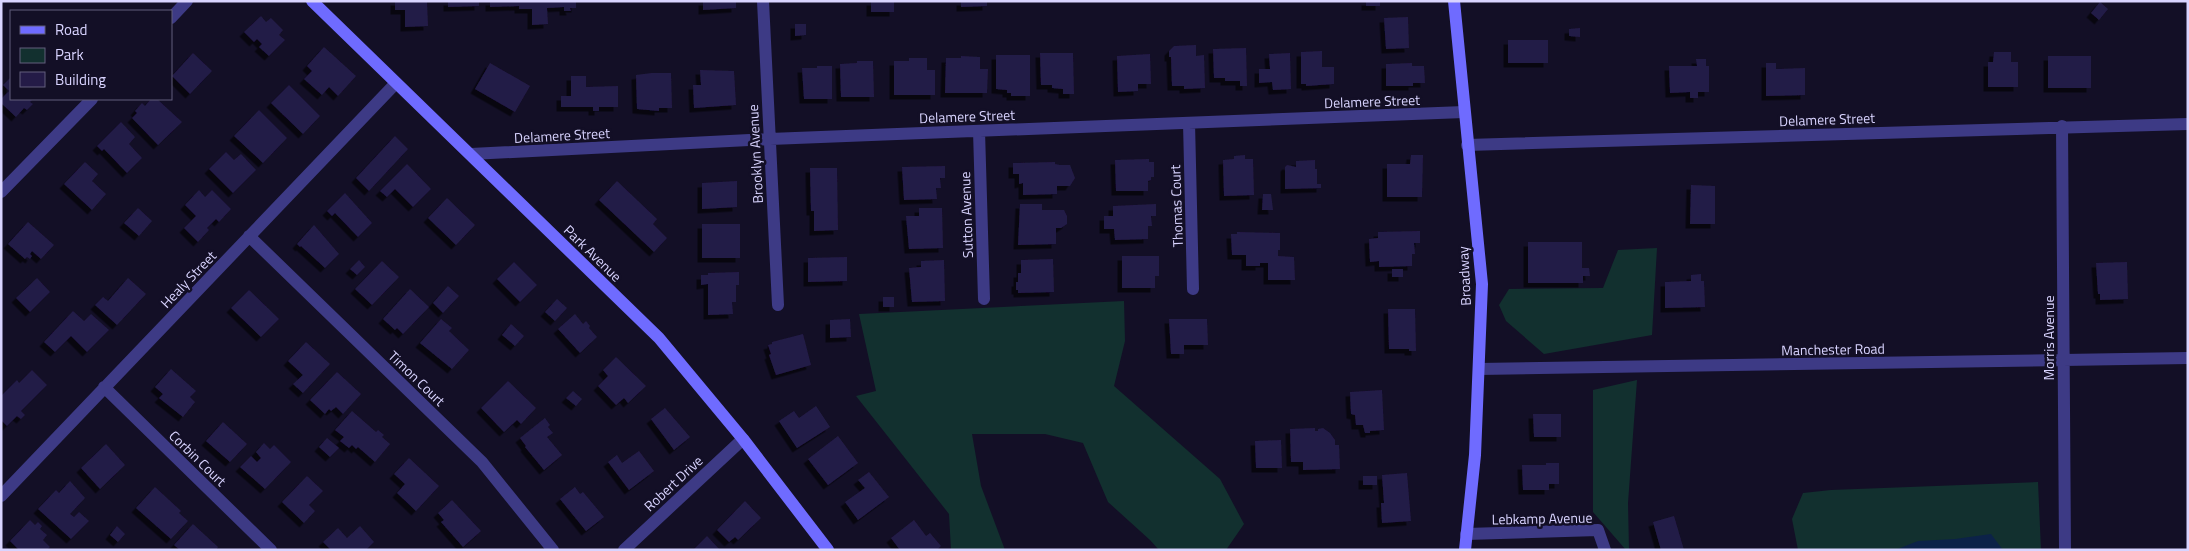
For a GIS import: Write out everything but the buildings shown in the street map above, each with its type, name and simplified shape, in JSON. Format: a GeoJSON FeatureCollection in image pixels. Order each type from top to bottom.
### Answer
{"type":"FeatureCollection","features":[{"type":"Feature","properties":{"kind":"main road","name":"Park Avenue"},"geometry":{"type":"LineString","coordinates":[[312,1],[659,338],[743,439],[828,550]]}},
{"type":"Feature","properties":{"kind":"main road","name":"Broadway"},"geometry":{"type":"LineString","coordinates":[[1454,1],[1482,284],[1475,455],[1465,550]]}},
{"type":"Feature","properties":{"kind":"street"},"geometry":{"type":"LineString","coordinates":[[172,17],[187,1]]}},
{"type":"Feature","properties":{"kind":"street","name":"Brooklyn Avenue"},"geometry":{"type":"LineString","coordinates":[[763,1],[778,305]]}},
{"type":"Feature","properties":{"kind":"street","name":"Healy Street"},"geometry":{"type":"LineString","coordinates":[[1,496],[396,82]]}},
{"type":"Feature","properties":{"kind":"street"},"geometry":{"type":"LineString","coordinates":[[1,192],[91,100]]}},
{"type":"Feature","properties":{"kind":"street","name":"Delamere Street"},"geometry":{"type":"LineString","coordinates":[[471,154],[770,139],[1464,112]]}},
{"type":"Feature","properties":{"kind":"street","name":"Thomas Court"},"geometry":{"type":"LineString","coordinates":[[1188,122],[1193,289]]}},
{"type":"Feature","properties":{"kind":"street","name":"Delamere Street"},"geometry":{"type":"LineString","coordinates":[[1467,145],[2062,126],[2188,124]]}},
{"type":"Feature","properties":{"kind":"street","name":"Morris Avenue"},"geometry":{"type":"LineString","coordinates":[[2062,126],[2064,550]]}},
{"type":"Feature","properties":{"kind":"street","name":"Sutton Avenue"},"geometry":{"type":"LineString","coordinates":[[979,131],[984,299]]}},
{"type":"Feature","properties":{"kind":"street","name":"Timon Court"},"geometry":{"type":"LineString","coordinates":[[249,236],[482,462],[553,550]]}},
{"type":"Feature","properties":{"kind":"street","name":"Manchester Road"},"geometry":{"type":"LineString","coordinates":[[1479,369],[2188,358]]}},
{"type":"Feature","properties":{"kind":"street","name":"Corbin Court"},"geometry":{"type":"LineString","coordinates":[[104,387],[271,550]]}},
{"type":"Feature","properties":{"kind":"street","name":"Robert Drive"},"geometry":{"type":"LineString","coordinates":[[624,550],[743,439]]}},
{"type":"Feature","properties":{"kind":"street","name":"Lebkamp Avenue"},"geometry":{"type":"LineString","coordinates":[[1466,534],[1598,530],[1605,550]]}},
{"type":"Feature","properties":{"kind":"green space"},"geometry":{"type":"Polygon","coordinates":[[[1657,248],[1652,335],[1544,354],[1506,321],[1499,305],[1509,289],[1603,288],[1618,250],[1657,248]]]}},
{"type":"Feature","properties":{"kind":"green space"},"geometry":{"type":"Polygon","coordinates":[[[1124,301],[1125,341],[1114,386],[1220,479],[1244,524],[1226,550],[1159,550],[1108,502],[1083,443],[1045,434],[972,434],[981,486],[1005,550],[951,550],[949,514],[856,396],[876,391],[859,314],[1124,301]]]}},
{"type":"Feature","properties":{"kind":"green space"},"geometry":{"type":"Polygon","coordinates":[[[1637,380],[1628,503],[1629,550],[1626,550],[1593,512],[1593,390],[1637,380]]]}},
{"type":"Feature","properties":{"kind":"green space"},"geometry":{"type":"Polygon","coordinates":[[[2038,482],[2041,550],[1798,550],[1792,519],[1803,493],[1831,490],[2038,482]]]}},
{"type":"Feature","properties":{"kind":"water"},"geometry":{"type":"Polygon","coordinates":[[[1991,534],[2003,550],[1895,550],[1918,541],[1955,539],[1991,534]]]}}]}
